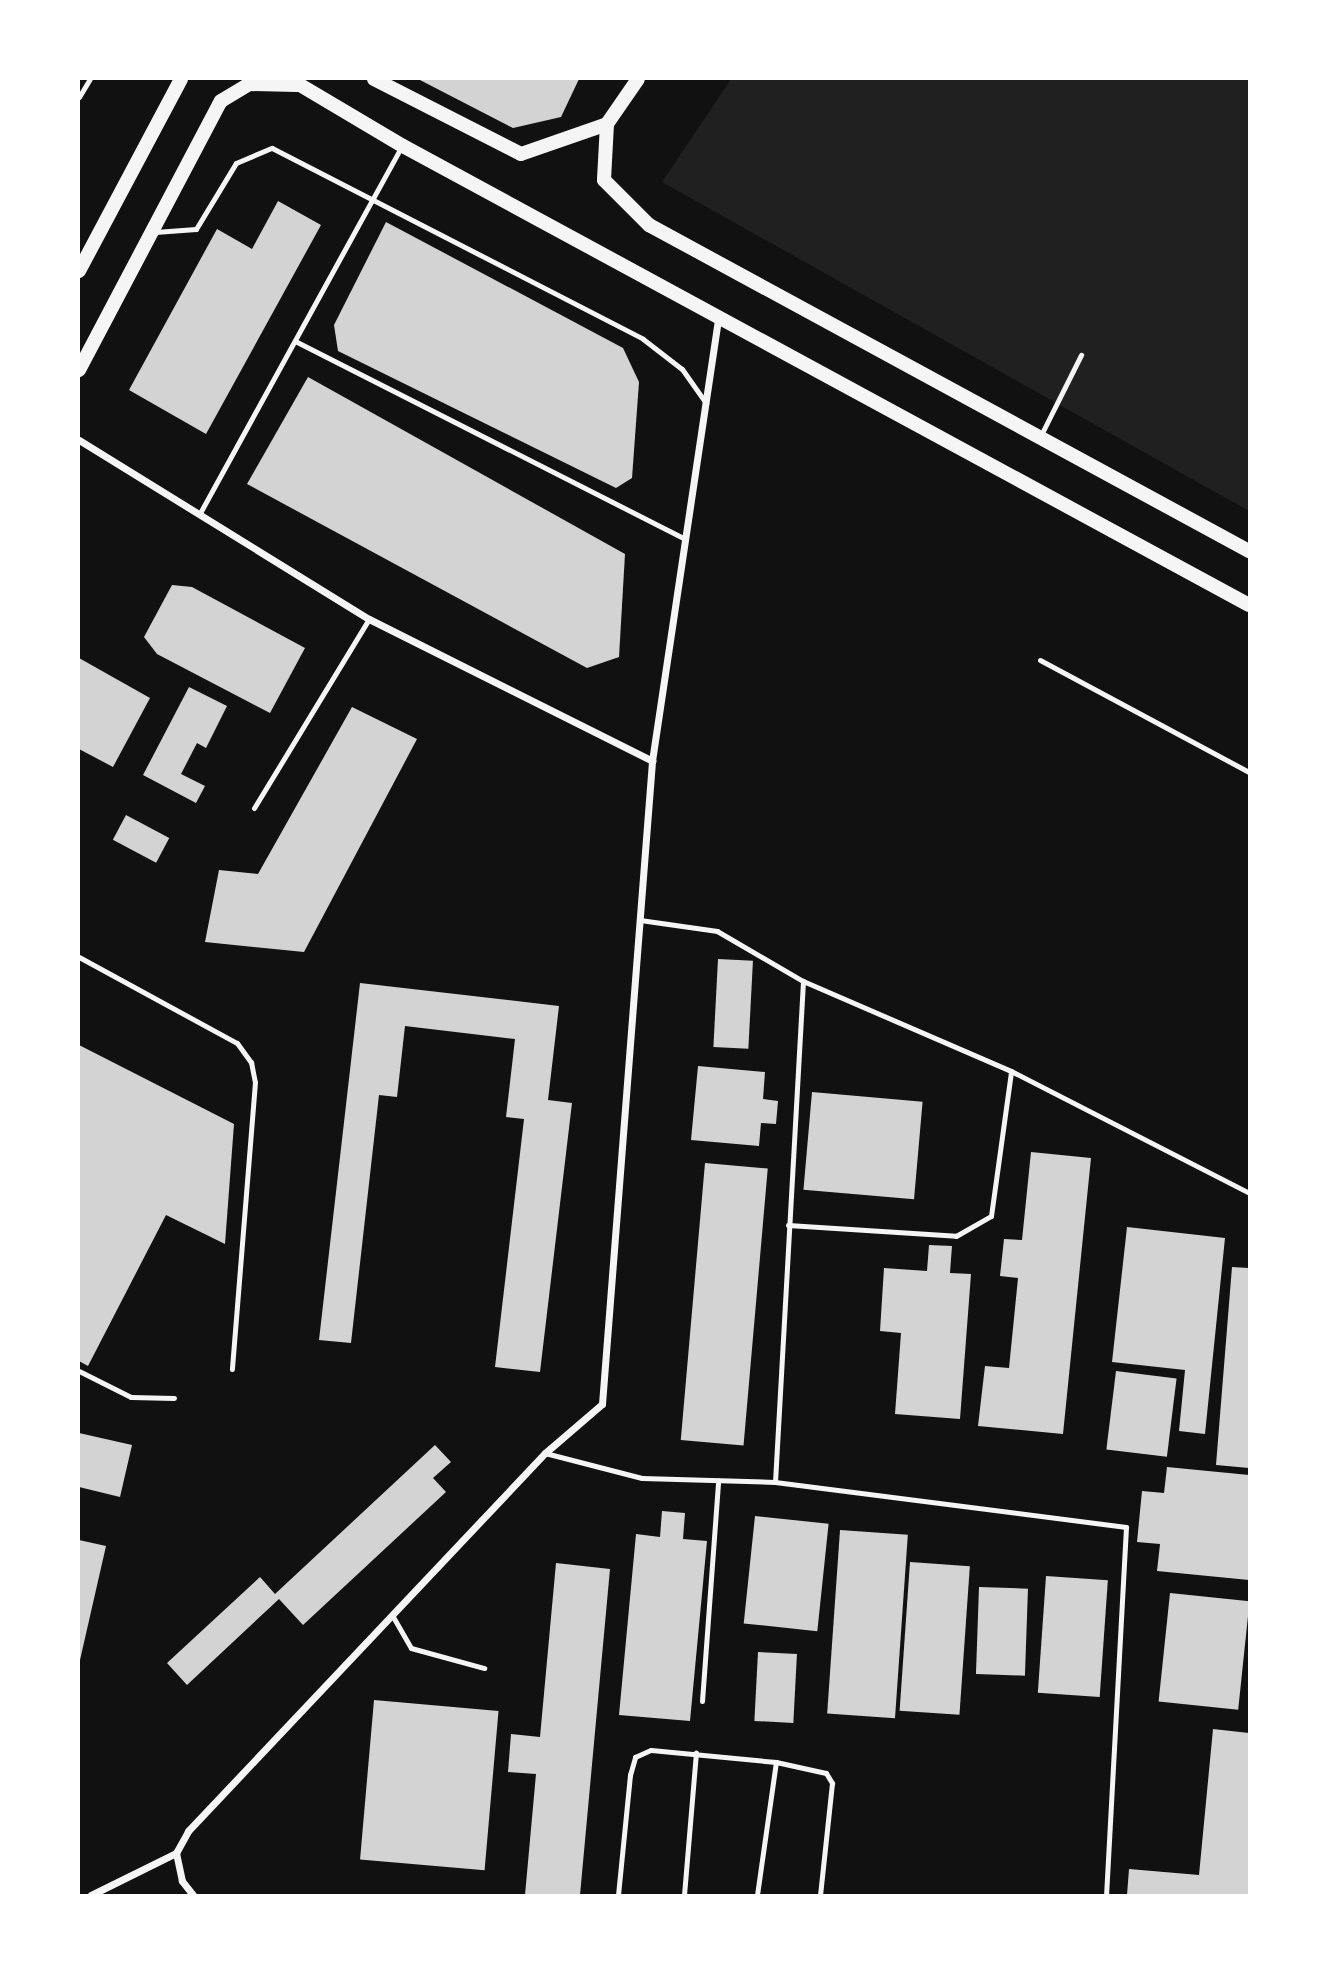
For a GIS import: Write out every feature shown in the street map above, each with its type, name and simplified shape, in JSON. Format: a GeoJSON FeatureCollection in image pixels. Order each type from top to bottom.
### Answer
{"type":"FeatureCollection","features":[{"type":"Feature","properties":{"kind":"main road"},"geometry":{"type":"LineString","coordinates":[[79,271],[181,79]]}},
{"type":"Feature","properties":{"kind":"main road"},"geometry":{"type":"LineString","coordinates":[[374,79],[521,154],[607,124]]}},
{"type":"Feature","properties":{"kind":"main road"},"geometry":{"type":"LineString","coordinates":[[638,79],[607,124],[604,180],[649,225],[1249,551]]}},
{"type":"Feature","properties":{"kind":"main road"},"geometry":{"type":"LineString","coordinates":[[79,370],[148,233],[221,102],[249,84],[293,82],[403,146],[1249,605]]}},
{"type":"Feature","properties":{"kind":"street"},"geometry":{"type":"LineString","coordinates":[[92,1895],[176,1853],[188,1831],[545,1453],[602,1404],[652,761],[718,318]]}},
{"type":"Feature","properties":{"kind":"street"},"geometry":{"type":"LineString","coordinates":[[79,440],[369,619],[652,761]]}},
{"type":"Feature","properties":{"kind":"street"},"geometry":{"type":"LineString","coordinates":[[176,1853],[182,1881],[193,1895]]}},
{"type":"Feature","properties":{"kind":"lane"},"geometry":{"type":"LineString","coordinates":[[79,97],[90,79]]}},
{"type":"Feature","properties":{"kind":"lane"},"geometry":{"type":"LineString","coordinates":[[200,513],[403,146]]}},
{"type":"Feature","properties":{"kind":"lane"},"geometry":{"type":"LineString","coordinates":[[148,233],[195,229],[236,163],[272,148],[372,202],[643,339],[682,369],[706,403]]}},
{"type":"Feature","properties":{"kind":"lane"},"geometry":{"type":"LineString","coordinates":[[295,341],[685,539]]}},
{"type":"Feature","properties":{"kind":"lane"},"geometry":{"type":"LineString","coordinates":[[1040,437],[1081,355]]}},
{"type":"Feature","properties":{"kind":"lane"},"geometry":{"type":"LineString","coordinates":[[254,808],[369,619]]}},
{"type":"Feature","properties":{"kind":"lane"},"geometry":{"type":"LineString","coordinates":[[1040,660],[1249,772]]}},
{"type":"Feature","properties":{"kind":"lane"},"geometry":{"type":"LineString","coordinates":[[640,920],[717,931],[803,981],[1011,1071],[1249,1193]]}},
{"type":"Feature","properties":{"kind":"lane"},"geometry":{"type":"LineString","coordinates":[[79,957],[237,1043],[251,1062],[255,1082],[232,1369]]}},
{"type":"Feature","properties":{"kind":"lane"},"geometry":{"type":"LineString","coordinates":[[775,1482],[803,981]]}},
{"type":"Feature","properties":{"kind":"lane"},"geometry":{"type":"LineString","coordinates":[[788,1225],[956,1236],[991,1216],[1011,1071]]}},
{"type":"Feature","properties":{"kind":"lane"},"geometry":{"type":"LineString","coordinates":[[79,1371],[131,1397],[174,1398]]}},
{"type":"Feature","properties":{"kind":"lane"},"geometry":{"type":"LineString","coordinates":[[545,1453],[642,1478],[775,1482],[1126,1527],[1106,1895]]}},
{"type":"Feature","properties":{"kind":"lane"},"geometry":{"type":"LineString","coordinates":[[702,1701],[718,1480]]}},
{"type":"Feature","properties":{"kind":"lane"},"geometry":{"type":"LineString","coordinates":[[392,1615],[411,1648],[484,1668]]}},
{"type":"Feature","properties":{"kind":"lane"},"geometry":{"type":"LineString","coordinates":[[618,1895],[635,1756],[650,1750],[776,1762],[826,1773],[832,1783],[820,1895]]}},
{"type":"Feature","properties":{"kind":"lane"},"geometry":{"type":"LineString","coordinates":[[684,1895],[696,1753]]}},
{"type":"Feature","properties":{"kind":"lane"},"geometry":{"type":"LineString","coordinates":[[757,1895],[776,1762]]}},
{"type":"Feature","properties":{"kind":"shaded area"},"geometry":{"type":"Polygon","coordinates":[[[731,79],[1249,79],[1249,511],[662,182],[731,79]]]}},
{"type":"Feature","properties":{"kind":"building"},"geometry":{"type":"Polygon","coordinates":[[[418,79],[579,79],[561,117],[513,128],[418,79]]]}},
{"type":"Feature","properties":{"kind":"building"},"geometry":{"type":"Polygon","coordinates":[[[278,201],[321,225],[206,434],[129,390],[217,229],[252,249],[278,201]]]}},
{"type":"Feature","properties":{"kind":"building"},"geometry":{"type":"Polygon","coordinates":[[[386,222],[623,348],[639,382],[632,478],[616,488],[338,351],[334,325],[386,222]]]}},
{"type":"Feature","properties":{"kind":"building"},"geometry":{"type":"Polygon","coordinates":[[[308,377],[625,554],[619,657],[587,668],[247,484],[308,377]]]}},
{"type":"Feature","properties":{"kind":"building"},"geometry":{"type":"Polygon","coordinates":[[[172,585],[192,587],[305,648],[270,713],[157,654],[144,637],[172,585]]]}},
{"type":"Feature","properties":{"kind":"building"},"geometry":{"type":"Polygon","coordinates":[[[79,658],[150,698],[113,767],[79,749],[79,658]]]}},
{"type":"Feature","properties":{"kind":"building"},"geometry":{"type":"Polygon","coordinates":[[[189,687],[227,706],[206,748],[197,743],[181,774],[205,786],[196,803],[143,775],[189,687]]]}},
{"type":"Feature","properties":{"kind":"building"},"geometry":{"type":"Polygon","coordinates":[[[352,707],[417,739],[304,952],[205,942],[219,870],[258,874],[352,707]]]}},
{"type":"Feature","properties":{"kind":"building"},"geometry":{"type":"Polygon","coordinates":[[[126,815],[169,838],[156,863],[113,840],[126,815]]]}},
{"type":"Feature","properties":{"kind":"building"},"geometry":{"type":"Polygon","coordinates":[[[718,959],[753,961],[748,1049],[713,1047],[718,959]]]}},
{"type":"Feature","properties":{"kind":"building"},"geometry":{"type":"Polygon","coordinates":[[[360,983],[559,1006],[548,1100],[572,1103],[540,1372],[495,1367],[524,1119],[506,1117],[515,1039],[405,1026],[397,1097],[379,1095],[351,1343],[319,1340],[360,983]]]}},
{"type":"Feature","properties":{"kind":"building"},"geometry":{"type":"Polygon","coordinates":[[[79,1045],[234,1124],[225,1244],[166,1215],[88,1366],[79,1361],[79,1045]]]}},
{"type":"Feature","properties":{"kind":"building"},"geometry":{"type":"Polygon","coordinates":[[[698,1066],[765,1072],[763,1099],[778,1101],[776,1124],[761,1123],[759,1146],[691,1140],[698,1066]]]}},
{"type":"Feature","properties":{"kind":"building"},"geometry":{"type":"Polygon","coordinates":[[[812,1092],[923,1102],[914,1199],[803,1190],[812,1092]]]}},
{"type":"Feature","properties":{"kind":"building"},"geometry":{"type":"Polygon","coordinates":[[[1031,1152],[1091,1158],[1063,1434],[978,1426],[985,1366],[1009,1368],[1018,1278],[1000,1276],[1004,1239],[1022,1240],[1031,1152]]]}},
{"type":"Feature","properties":{"kind":"building"},"geometry":{"type":"Polygon","coordinates":[[[705,1163],[768,1168],[744,1445],[681,1440],[705,1163]]]}},
{"type":"Feature","properties":{"kind":"building"},"geometry":{"type":"Polygon","coordinates":[[[1127,1227],[1225,1238],[1205,1434],[1179,1431],[1185,1370],[1112,1362],[1127,1227]]]}},
{"type":"Feature","properties":{"kind":"building"},"geometry":{"type":"Polygon","coordinates":[[[929,1245],[952,1246],[950,1273],[971,1274],[960,1419],[895,1414],[901,1333],[880,1331],[884,1268],[927,1271],[929,1245]]]}},
{"type":"Feature","properties":{"kind":"building"},"geometry":{"type":"Polygon","coordinates":[[[1232,1267],[1249,1268],[1249,1468],[1216,1465],[1232,1267]]]}},
{"type":"Feature","properties":{"kind":"building"},"geometry":{"type":"Polygon","coordinates":[[[1116,1371],[1177,1378],[1167,1457],[1106,1449],[1116,1371]]]}},
{"type":"Feature","properties":{"kind":"building"},"geometry":{"type":"Polygon","coordinates":[[[79,1433],[132,1445],[120,1497],[79,1487],[79,1433]]]}},
{"type":"Feature","properties":{"kind":"building"},"geometry":{"type":"Polygon","coordinates":[[[435,1445],[451,1462],[433,1478],[446,1492],[303,1625],[279,1599],[187,1685],[167,1663],[260,1577],[275,1594],[435,1445]]]}},
{"type":"Feature","properties":{"kind":"building"},"geometry":{"type":"Polygon","coordinates":[[[1167,1467],[1249,1475],[1249,1580],[1157,1571],[1160,1544],[1137,1542],[1142,1491],[1164,1493],[1167,1467]]]}},
{"type":"Feature","properties":{"kind":"building"},"geometry":{"type":"Polygon","coordinates":[[[662,1511],[685,1513],[683,1539],[707,1541],[690,1721],[619,1715],[636,1534],[660,1537],[662,1511]]]}},
{"type":"Feature","properties":{"kind":"building"},"geometry":{"type":"Polygon","coordinates":[[[755,1516],[829,1524],[817,1631],[744,1623],[755,1516]]]}},
{"type":"Feature","properties":{"kind":"building"},"geometry":{"type":"Polygon","coordinates":[[[840,1530],[908,1535],[895,1718],[827,1714],[840,1530]]]}},
{"type":"Feature","properties":{"kind":"building"},"geometry":{"type":"Polygon","coordinates":[[[79,1540],[106,1546],[80,1660],[79,1660],[79,1540]]]}},
{"type":"Feature","properties":{"kind":"building"},"geometry":{"type":"Polygon","coordinates":[[[910,1562],[970,1566],[959,1715],[900,1711],[910,1562]]]}},
{"type":"Feature","properties":{"kind":"building"},"geometry":{"type":"Polygon","coordinates":[[[556,1563],[610,1569],[580,1895],[525,1895],[536,1774],[508,1772],[511,1734],[540,1737],[556,1563]]]}},
{"type":"Feature","properties":{"kind":"building"},"geometry":{"type":"Polygon","coordinates":[[[1046,1576],[1108,1580],[1100,1697],[1038,1693],[1046,1576]]]}},
{"type":"Feature","properties":{"kind":"building"},"geometry":{"type":"Polygon","coordinates":[[[979,1587],[1028,1589],[1025,1676],[976,1674],[979,1587]]]}},
{"type":"Feature","properties":{"kind":"building"},"geometry":{"type":"Polygon","coordinates":[[[1170,1593],[1249,1601],[1238,1710],[1159,1701],[1170,1593]]]}},
{"type":"Feature","properties":{"kind":"building"},"geometry":{"type":"Polygon","coordinates":[[[758,1652],[797,1654],[793,1723],[754,1721],[758,1652]]]}},
{"type":"Feature","properties":{"kind":"building"},"geometry":{"type":"Polygon","coordinates":[[[374,1700],[499,1711],[485,1870],[360,1859],[374,1700]]]}},
{"type":"Feature","properties":{"kind":"building"},"geometry":{"type":"Polygon","coordinates":[[[1213,1729],[1249,1733],[1249,1895],[1127,1895],[1129,1869],[1199,1875],[1213,1729]]]}}]}
